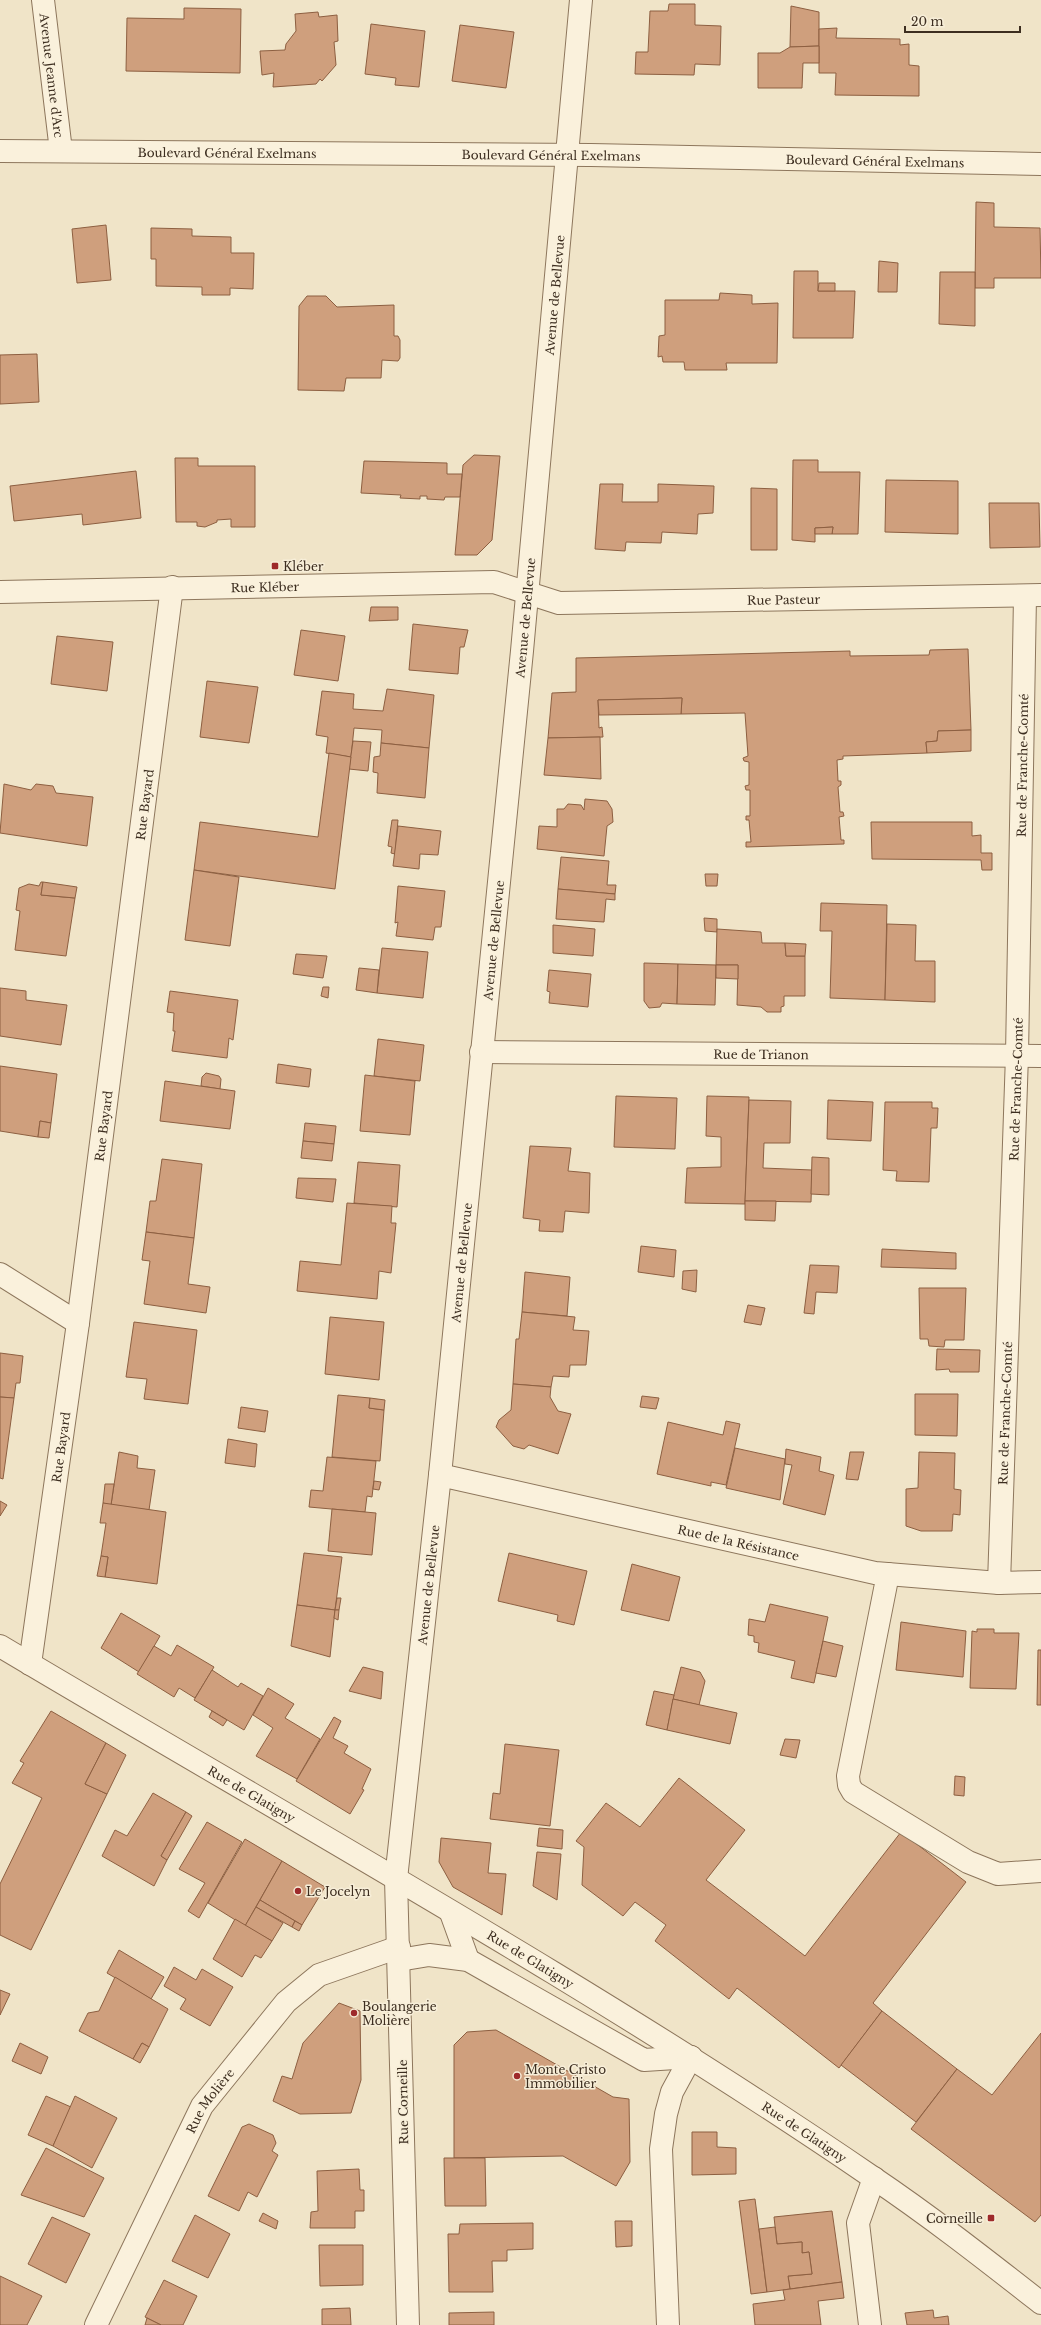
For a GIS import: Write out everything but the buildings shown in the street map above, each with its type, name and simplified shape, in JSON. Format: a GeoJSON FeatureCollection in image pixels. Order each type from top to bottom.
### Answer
{"type":"FeatureCollection","features":[{"type":"Feature","properties":{"kind":"street","name":"Avenue Jeanne d'Arc"},"geometry":{"type":"LineString","coordinates":[[43,0],[61,151]]}},
{"type":"Feature","properties":{"kind":"street","name":"Avenue de Bellevue"},"geometry":{"type":"LineString","coordinates":[[396,1880],[440,1475],[527,594],[581,0]]}},
{"type":"Feature","properties":{"kind":"street","name":"Boulevard Général Exelmans"},"geometry":{"type":"LineString","coordinates":[[0,151],[567,155],[1041,164]]}},
{"type":"Feature","properties":{"kind":"street","name":"Rue Kléber"},"geometry":{"type":"LineString","coordinates":[[0,592],[172,587],[494,582],[527,594]]}},
{"type":"Feature","properties":{"kind":"street","name":"Rue Bayard"},"geometry":{"type":"LineString","coordinates":[[30,1664],[78,1323],[172,587]]}},
{"type":"Feature","properties":{"kind":"street","name":"Rue Pasteur"},"geometry":{"type":"LineString","coordinates":[[527,594],[559,603],[1033,596]]}},
{"type":"Feature","properties":{"kind":"street","name":"Rue de Franche-Comté"},"geometry":{"type":"LineString","coordinates":[[999,1583],[1033,596]]}},
{"type":"Feature","properties":{"kind":"street","name":"Rue de Trianon"},"geometry":{"type":"LineString","coordinates":[[481,1052],[1041,1056]]}},
{"type":"Feature","properties":{"kind":"street"},"geometry":{"type":"LineString","coordinates":[[0,1274],[78,1323]]}},
{"type":"Feature","properties":{"kind":"street","name":"Rue de la Résistance"},"geometry":{"type":"LineString","coordinates":[[440,1475],[875,1573],[999,1583],[1041,1582]]}},
{"type":"Feature","properties":{"kind":"street"},"geometry":{"type":"LineString","coordinates":[[888,1574],[848,1776],[849,1785],[853,1792],[968,1862],[998,1874],[1041,1871]]}},
{"type":"Feature","properties":{"kind":"street","name":"Rue de Glatigny"},"geometry":{"type":"LineString","coordinates":[[0,1646],[396,1880],[691,2057],[874,2178],[1041,2303]]}},
{"type":"Feature","properties":{"kind":"street","name":"Rue Corneille"},"geometry":{"type":"LineString","coordinates":[[396,1880],[408,2325]]}},
{"type":"Feature","properties":{"kind":"street"},"geometry":{"type":"LineString","coordinates":[[451,1913],[468,1960],[644,2060],[691,2057]]}},
{"type":"Feature","properties":{"kind":"street","name":"Rue Molière"},"geometry":{"type":"LineString","coordinates":[[96,2325],[202,2106],[286,2002],[319,1975],[399,1953],[468,1960]]}},
{"type":"Feature","properties":{"kind":"street"},"geometry":{"type":"LineString","coordinates":[[668,2325],[661,2149],[666,2114],[672,2092],[691,2057]]}},
{"type":"Feature","properties":{"kind":"street"},"geometry":{"type":"LineString","coordinates":[[870,2325],[858,2223],[874,2178]]}},
{"type":"Feature","properties":{"kind":"place","name":"Kléber"},"geometry":{"type":"Point","coordinates":[275,566]}},
{"type":"Feature","properties":{"kind":"place","name":"Le Jocelyn"},"geometry":{"type":"Point","coordinates":[298,1891]}},
{"type":"Feature","properties":{"kind":"place","name":"Boulangerie Molière"},"geometry":{"type":"Point","coordinates":[354,2013]}},
{"type":"Feature","properties":{"kind":"place","name":"Monte Cristo Immobilier"},"geometry":{"type":"Point","coordinates":[517,2076]}},
{"type":"Feature","properties":{"kind":"place","name":"Corneille"},"geometry":{"type":"Point","coordinates":[991,2218]}}]}
